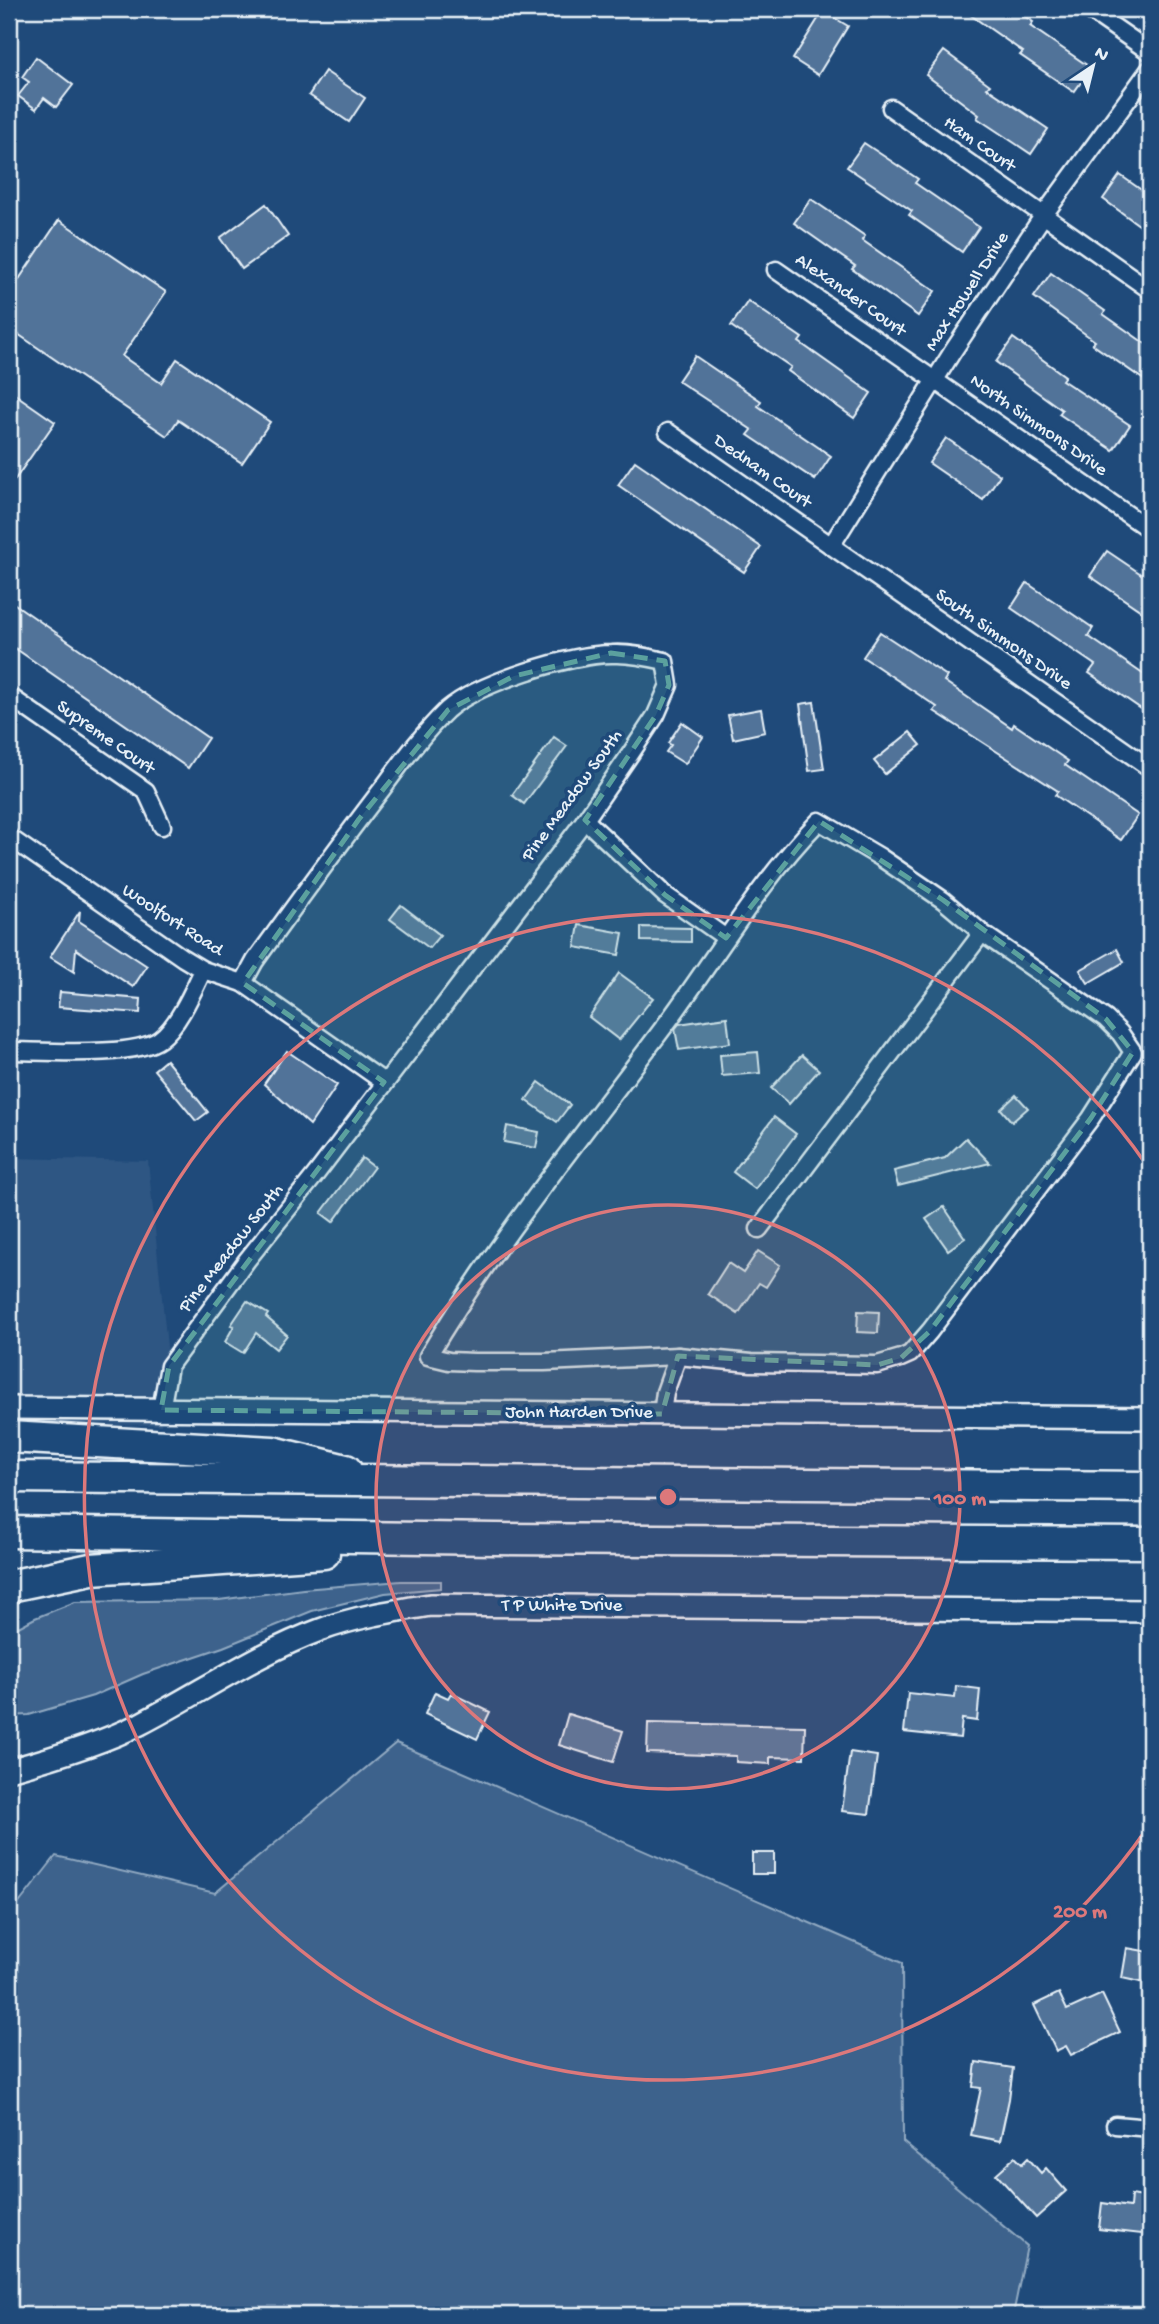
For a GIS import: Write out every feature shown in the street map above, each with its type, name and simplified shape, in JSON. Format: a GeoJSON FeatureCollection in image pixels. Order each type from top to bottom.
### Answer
{"type":"FeatureCollection","features":[{"type":"Feature","properties":{"kind":"highway"},"geometry":{"type":"LineString","coordinates":[[9,1437],[273,1452],[394,1481]]}},
{"type":"Feature","properties":{"kind":"highway"},"geometry":{"type":"LineString","coordinates":[[9,1477],[1150,1486]]}},
{"type":"Feature","properties":{"kind":"highway"},"geometry":{"type":"LineString","coordinates":[[9,1532],[496,1539],[1150,1543]]}},
{"type":"Feature","properties":{"kind":"highway"},"geometry":{"type":"LineString","coordinates":[[9,1588],[91,1569],[496,1539]]}},
{"type":"Feature","properties":{"kind":"street"},"geometry":{"type":"LineString","coordinates":[[1088,9],[1150,52]]}},
{"type":"Feature","properties":{"kind":"street","name":"Max Howell Drive"},"geometry":{"type":"LineString","coordinates":[[831,546],[1043,216],[1150,69]]}},
{"type":"Feature","properties":{"kind":"street","name":"Ham Court"},"geometry":{"type":"LineString","coordinates":[[891,108],[1150,289]]}},
{"type":"Feature","properties":{"kind":"street","name":"Alexander Court"},"geometry":{"type":"LineString","coordinates":[[776,270],[936,380]]}},
{"type":"Feature","properties":{"kind":"street","name":"North Simmons Drive"},"geometry":{"type":"LineString","coordinates":[[936,380],[1150,530]]}},
{"type":"Feature","properties":{"kind":"street","name":"Dednam Court"},"geometry":{"type":"LineString","coordinates":[[668,432],[831,546]]}},
{"type":"Feature","properties":{"kind":"street","name":"South Simmons Drive"},"geometry":{"type":"LineString","coordinates":[[831,546],[1150,768]]}},
{"type":"Feature","properties":{"kind":"street","name":"Pine Meadow South"},"geometry":{"type":"LineString","coordinates":[[161,1410],[169,1366],[585,820],[656,715],[669,685],[665,661],[611,653],[568,661],[514,676],[472,694],[448,710],[402,763],[359,819],[255,961],[243,983]]}},
{"type":"Feature","properties":{"kind":"street","name":"Supreme Court"},"geometry":{"type":"LineString","coordinates":[[9,696],[146,791],[162,826]]}},
{"type":"Feature","properties":{"kind":"street"},"geometry":{"type":"LineString","coordinates":[[585,820],[665,895],[726,938]]}},
{"type":"Feature","properties":{"kind":"street"},"geometry":{"type":"LineString","coordinates":[[819,821],[880,857],[943,900],[982,933],[1106,1019],[1120,1032],[1133,1052],[1091,1118],[930,1331],[901,1359],[877,1365],[751,1363],[678,1356],[474,1362],[449,1361],[428,1356],[454,1311],[515,1223],[671,1016],[726,938],[801,839],[819,821]]}},
{"type":"Feature","properties":{"kind":"street","name":"Woolfort Road"},"geometry":{"type":"LineString","coordinates":[[9,837],[203,970],[243,983],[384,1082]]}},
{"type":"Feature","properties":{"kind":"street"},"geometry":{"type":"LineString","coordinates":[[759,1229],[982,933]]}},
{"type":"Feature","properties":{"kind":"street"},"geometry":{"type":"LineString","coordinates":[[9,1051],[114,1052],[158,1041],[170,1029],[203,970]]}},
{"type":"Feature","properties":{"kind":"street"},"geometry":{"type":"LineString","coordinates":[[662,1414],[665,1392],[678,1356]]}},
{"type":"Feature","properties":{"kind":"street","name":"John Harden Drive"},"geometry":{"type":"LineString","coordinates":[[9,1408],[1150,1418]]}},
{"type":"Feature","properties":{"kind":"street","name":"T P White Drive"},"geometry":{"type":"LineString","coordinates":[[9,1770],[51,1758],[137,1726],[262,1657],[320,1630],[373,1615],[430,1605],[1150,1611]]}},
{"type":"Feature","properties":{"kind":"street"},"geometry":{"type":"LineString","coordinates":[[1115,2125],[1150,2128]]}},
{"type":"Feature","properties":{"kind":"highlighted area"},"geometry":{"type":"Polygon","coordinates":[[[611,653],[665,661],[669,685],[656,715],[585,820],[665,895],[726,938],[819,821],[943,900],[1106,1019],[1133,1052],[1091,1118],[930,1331],[901,1358],[877,1365],[678,1356],[662,1414],[161,1410],[169,1366],[384,1082],[243,983],[359,819],[448,710],[514,676],[611,653]]]}},
{"type":"Feature","properties":{"kind":"shaded area"},"geometry":{"type":"Polygon","coordinates":[[[9,1158],[148,1161],[169,1366],[161,1425],[9,1423],[9,1158]]]}},
{"type":"Feature","properties":{"kind":"shaded area"},"geometry":{"type":"Polygon","coordinates":[[[401,1581],[441,1581],[441,1588],[385,1593],[312,1611],[223,1647],[143,1674],[93,1696],[29,1715],[9,1716],[9,1632],[75,1602],[219,1600],[303,1589],[401,1581]]]}},
{"type":"Feature","properties":{"kind":"shaded area"},"geometry":{"type":"Polygon","coordinates":[[[396,1743],[902,1963],[903,2142],[1027,2246],[1013,2315],[9,2315],[9,1916],[56,1856],[215,1893],[396,1743]]]}},
{"type":"Feature","properties":{"kind":"building"},"geometry":{"type":"Polygon","coordinates":[[[962,9],[1015,9],[1033,22],[1030,26],[1091,68],[1074,92],[1020,55],[1023,52],[962,9]]]}},
{"type":"Feature","properties":{"kind":"building"},"geometry":{"type":"Polygon","coordinates":[[[823,11],[848,26],[818,75],[793,59],[823,11]]]}},
{"type":"Feature","properties":{"kind":"building"},"geometry":{"type":"Polygon","coordinates":[[[944,51],[990,85],[987,88],[1048,129],[1031,154],[977,118],[979,115],[926,75],[944,51]]]}},
{"type":"Feature","properties":{"kind":"building"},"geometry":{"type":"Polygon","coordinates":[[[36,57],[73,85],[56,107],[44,98],[36,109],[18,96],[29,82],[22,77],[36,57]]]}},
{"type":"Feature","properties":{"kind":"building"},"geometry":{"type":"Polygon","coordinates":[[[325,71],[365,98],[349,122],[309,95],[325,71]]]}},
{"type":"Feature","properties":{"kind":"building"},"geometry":{"type":"Polygon","coordinates":[[[864,143],[918,179],[915,183],[979,227],[962,252],[909,215],[912,211],[847,167],[864,143]]]}},
{"type":"Feature","properties":{"kind":"building"},"geometry":{"type":"Polygon","coordinates":[[[1120,175],[1150,196],[1150,233],[1103,199],[1120,175]]]}},
{"type":"Feature","properties":{"kind":"building"},"geometry":{"type":"Polygon","coordinates":[[[811,199],[865,236],[862,240],[935,291],[918,316],[852,269],[855,266],[794,223],[811,199]]]}},
{"type":"Feature","properties":{"kind":"building"},"geometry":{"type":"Polygon","coordinates":[[[266,204],[288,236],[242,269],[220,238],[266,204]]]}},
{"type":"Feature","properties":{"kind":"building"},"geometry":{"type":"Polygon","coordinates":[[[59,220],[166,292],[122,356],[161,383],[177,359],[270,422],[242,463],[178,420],[167,436],[9,328],[9,294],[59,220]]]}},
{"type":"Feature","properties":{"kind":"building"},"geometry":{"type":"Polygon","coordinates":[[[1051,273],[1150,347],[1150,384],[1092,344],[1095,341],[1034,297],[1051,273]]]}},
{"type":"Feature","properties":{"kind":"building"},"geometry":{"type":"Polygon","coordinates":[[[748,301],[802,338],[799,342],[871,393],[854,418],[788,371],[791,367],[731,326],[748,301]]]}},
{"type":"Feature","properties":{"kind":"building"},"geometry":{"type":"Polygon","coordinates":[[[1013,338],[1065,376],[1062,380],[1130,425],[1113,450],[1059,414],[1062,410],[996,362],[1013,338]]]}},
{"type":"Feature","properties":{"kind":"building"},"geometry":{"type":"Polygon","coordinates":[[[695,356],[761,401],[758,406],[831,456],[815,480],[748,435],[752,430],[678,381],[695,356]]]}},
{"type":"Feature","properties":{"kind":"building"},"geometry":{"type":"Polygon","coordinates":[[[9,390],[55,422],[9,488],[9,390]]]}},
{"type":"Feature","properties":{"kind":"building"},"geometry":{"type":"Polygon","coordinates":[[[946,438],[1000,475],[983,500],[929,463],[946,438]]]}},
{"type":"Feature","properties":{"kind":"building"},"geometry":{"type":"Polygon","coordinates":[[[635,461],[761,547],[744,572],[618,485],[635,461]]]}},
{"type":"Feature","properties":{"kind":"building"},"geometry":{"type":"Polygon","coordinates":[[[1107,551],[1150,580],[1150,617],[1090,576],[1107,551]]]}},
{"type":"Feature","properties":{"kind":"building"},"geometry":{"type":"Polygon","coordinates":[[[1027,583],[1093,628],[1088,636],[1150,679],[1150,715],[1089,673],[1095,665],[1011,608],[1027,583]]]}},
{"type":"Feature","properties":{"kind":"building"},"geometry":{"type":"Polygon","coordinates":[[[9,600],[208,738],[188,768],[9,644],[9,600]]]}},
{"type":"Feature","properties":{"kind":"building"},"geometry":{"type":"Polygon","coordinates":[[[880,632],[947,676],[944,681],[1012,728],[1014,724],[1068,761],[1065,765],[1138,815],[1121,840],[1055,795],[1058,791],[934,711],[937,707],[863,657],[880,632]]]}},
{"type":"Feature","properties":{"kind":"building"},"geometry":{"type":"Polygon","coordinates":[[[814,702],[824,769],[809,771],[800,704],[814,702]]]}},
{"type":"Feature","properties":{"kind":"building"},"geometry":{"type":"Polygon","coordinates":[[[761,709],[765,732],[733,739],[728,715],[761,709]]]}},
{"type":"Feature","properties":{"kind":"building"},"geometry":{"type":"Polygon","coordinates":[[[682,722],[703,737],[685,764],[666,752],[671,745],[668,743],[682,722]]]}},
{"type":"Feature","properties":{"kind":"building"},"geometry":{"type":"Polygon","coordinates":[[[910,732],[921,745],[885,774],[874,761],[910,732]]]}},
{"type":"Feature","properties":{"kind":"building"},"geometry":{"type":"Polygon","coordinates":[[[554,737],[567,746],[524,804],[512,795],[554,737]]]}},
{"type":"Feature","properties":{"kind":"building"},"geometry":{"type":"Polygon","coordinates":[[[401,905],[440,935],[429,948],[390,919],[401,905]]]}},
{"type":"Feature","properties":{"kind":"building"},"geometry":{"type":"Polygon","coordinates":[[[80,911],[79,921],[147,966],[133,987],[76,949],[74,972],[50,957],[80,911]]]}},
{"type":"Feature","properties":{"kind":"building"},"geometry":{"type":"Polygon","coordinates":[[[579,925],[623,933],[619,955],[575,947],[579,925]]]}},
{"type":"Feature","properties":{"kind":"building"},"geometry":{"type":"Polygon","coordinates":[[[641,927],[691,928],[691,942],[641,941],[641,927]]]}},
{"type":"Feature","properties":{"kind":"building"},"geometry":{"type":"Polygon","coordinates":[[[1117,949],[1124,962],[1088,983],[1080,970],[1117,949]]]}},
{"type":"Feature","properties":{"kind":"building"},"geometry":{"type":"Polygon","coordinates":[[[619,973],[653,998],[619,1040],[589,1017],[619,973]]]}},
{"type":"Feature","properties":{"kind":"building"},"geometry":{"type":"Polygon","coordinates":[[[60,992],[141,999],[140,1013],[58,1007],[60,992]]]}},
{"type":"Feature","properties":{"kind":"building"},"geometry":{"type":"Polygon","coordinates":[[[727,1017],[730,1043],[679,1050],[675,1029],[679,1024],[727,1017]]]}},
{"type":"Feature","properties":{"kind":"building"},"geometry":{"type":"Polygon","coordinates":[[[287,1051],[337,1085],[310,1125],[264,1084],[287,1051]]]}},
{"type":"Feature","properties":{"kind":"building"},"geometry":{"type":"Polygon","coordinates":[[[758,1052],[760,1073],[722,1076],[720,1055],[758,1052]]]}},
{"type":"Feature","properties":{"kind":"building"},"geometry":{"type":"Polygon","coordinates":[[[802,1055],[819,1070],[789,1104],[771,1088],[802,1055]]]}},
{"type":"Feature","properties":{"kind":"building"},"geometry":{"type":"Polygon","coordinates":[[[166,1060],[208,1112],[196,1121],[154,1070],[166,1060]]]}},
{"type":"Feature","properties":{"kind":"building"},"geometry":{"type":"Polygon","coordinates":[[[539,1082],[570,1105],[557,1122],[526,1100],[539,1082]]]}},
{"type":"Feature","properties":{"kind":"building"},"geometry":{"type":"Polygon","coordinates":[[[1016,1095],[1028,1108],[1012,1122],[1001,1109],[1016,1095]]]}},
{"type":"Feature","properties":{"kind":"building"},"geometry":{"type":"Polygon","coordinates":[[[774,1117],[796,1134],[755,1189],[733,1172],[774,1117]]]}},
{"type":"Feature","properties":{"kind":"building"},"geometry":{"type":"Polygon","coordinates":[[[507,1126],[539,1132],[536,1148],[504,1142],[507,1126]]]}},
{"type":"Feature","properties":{"kind":"building"},"geometry":{"type":"Polygon","coordinates":[[[966,1138],[990,1163],[898,1186],[894,1171],[945,1158],[966,1138]]]}},
{"type":"Feature","properties":{"kind":"building"},"geometry":{"type":"Polygon","coordinates":[[[362,1158],[374,1167],[333,1222],[321,1213],[362,1158]]]}},
{"type":"Feature","properties":{"kind":"building"},"geometry":{"type":"Polygon","coordinates":[[[944,1207],[965,1238],[948,1250],[926,1219],[944,1207]]]}},
{"type":"Feature","properties":{"kind":"building"},"geometry":{"type":"Polygon","coordinates":[[[758,1251],[780,1265],[766,1287],[759,1283],[738,1314],[708,1294],[728,1263],[743,1273],[758,1251]]]}},
{"type":"Feature","properties":{"kind":"building"},"geometry":{"type":"Polygon","coordinates":[[[247,1301],[268,1314],[266,1317],[287,1335],[276,1349],[256,1333],[243,1353],[225,1342],[234,1326],[231,1325],[247,1301]]]}},
{"type":"Feature","properties":{"kind":"building"},"geometry":{"type":"Polygon","coordinates":[[[858,1311],[879,1312],[878,1333],[857,1332],[858,1311]]]}},
{"type":"Feature","properties":{"kind":"building"},"geometry":{"type":"Polygon","coordinates":[[[956,1686],[980,1689],[977,1721],[962,1719],[960,1738],[904,1732],[908,1693],[955,1698],[956,1686]]]}},
{"type":"Feature","properties":{"kind":"building"},"geometry":{"type":"Polygon","coordinates":[[[435,1692],[448,1698],[451,1693],[490,1712],[477,1739],[425,1714],[435,1692]]]}},
{"type":"Feature","properties":{"kind":"building"},"geometry":{"type":"Polygon","coordinates":[[[568,1714],[623,1731],[613,1762],[559,1745],[568,1714]]]}},
{"type":"Feature","properties":{"kind":"building"},"geometry":{"type":"Polygon","coordinates":[[[648,1723],[805,1726],[804,1758],[770,1757],[770,1764],[736,1762],[736,1756],[647,1753],[648,1723]]]}},
{"type":"Feature","properties":{"kind":"building"},"geometry":{"type":"Polygon","coordinates":[[[850,1752],[877,1756],[869,1814],[842,1811],[850,1752]]]}},
{"type":"Feature","properties":{"kind":"building"},"geometry":{"type":"Polygon","coordinates":[[[752,1853],[774,1853],[774,1874],[752,1874],[752,1853]]]}},
{"type":"Feature","properties":{"kind":"building"},"geometry":{"type":"Polygon","coordinates":[[[1127,1948],[1150,1952],[1145,1983],[1122,1978],[1127,1948]]]}},
{"type":"Feature","properties":{"kind":"building"},"geometry":{"type":"Polygon","coordinates":[[[1059,1993],[1067,2010],[1102,1994],[1120,2032],[1071,2055],[1066,2046],[1056,2051],[1034,2005],[1059,1993]]]}},
{"type":"Feature","properties":{"kind":"building"},"geometry":{"type":"Polygon","coordinates":[[[976,2062],[1013,2068],[1000,2141],[971,2135],[981,2088],[973,2087],[976,2062]]]}},
{"type":"Feature","properties":{"kind":"building"},"geometry":{"type":"Polygon","coordinates":[[[1015,2157],[1022,2164],[1028,2158],[1041,2173],[1046,2168],[1066,2191],[1036,2218],[996,2174],[1015,2157]]]}},
{"type":"Feature","properties":{"kind":"building"},"geometry":{"type":"Polygon","coordinates":[[[1131,2195],[1150,2198],[1150,2235],[1099,2229],[1102,2203],[1130,2207],[1131,2195]]]}}]}
